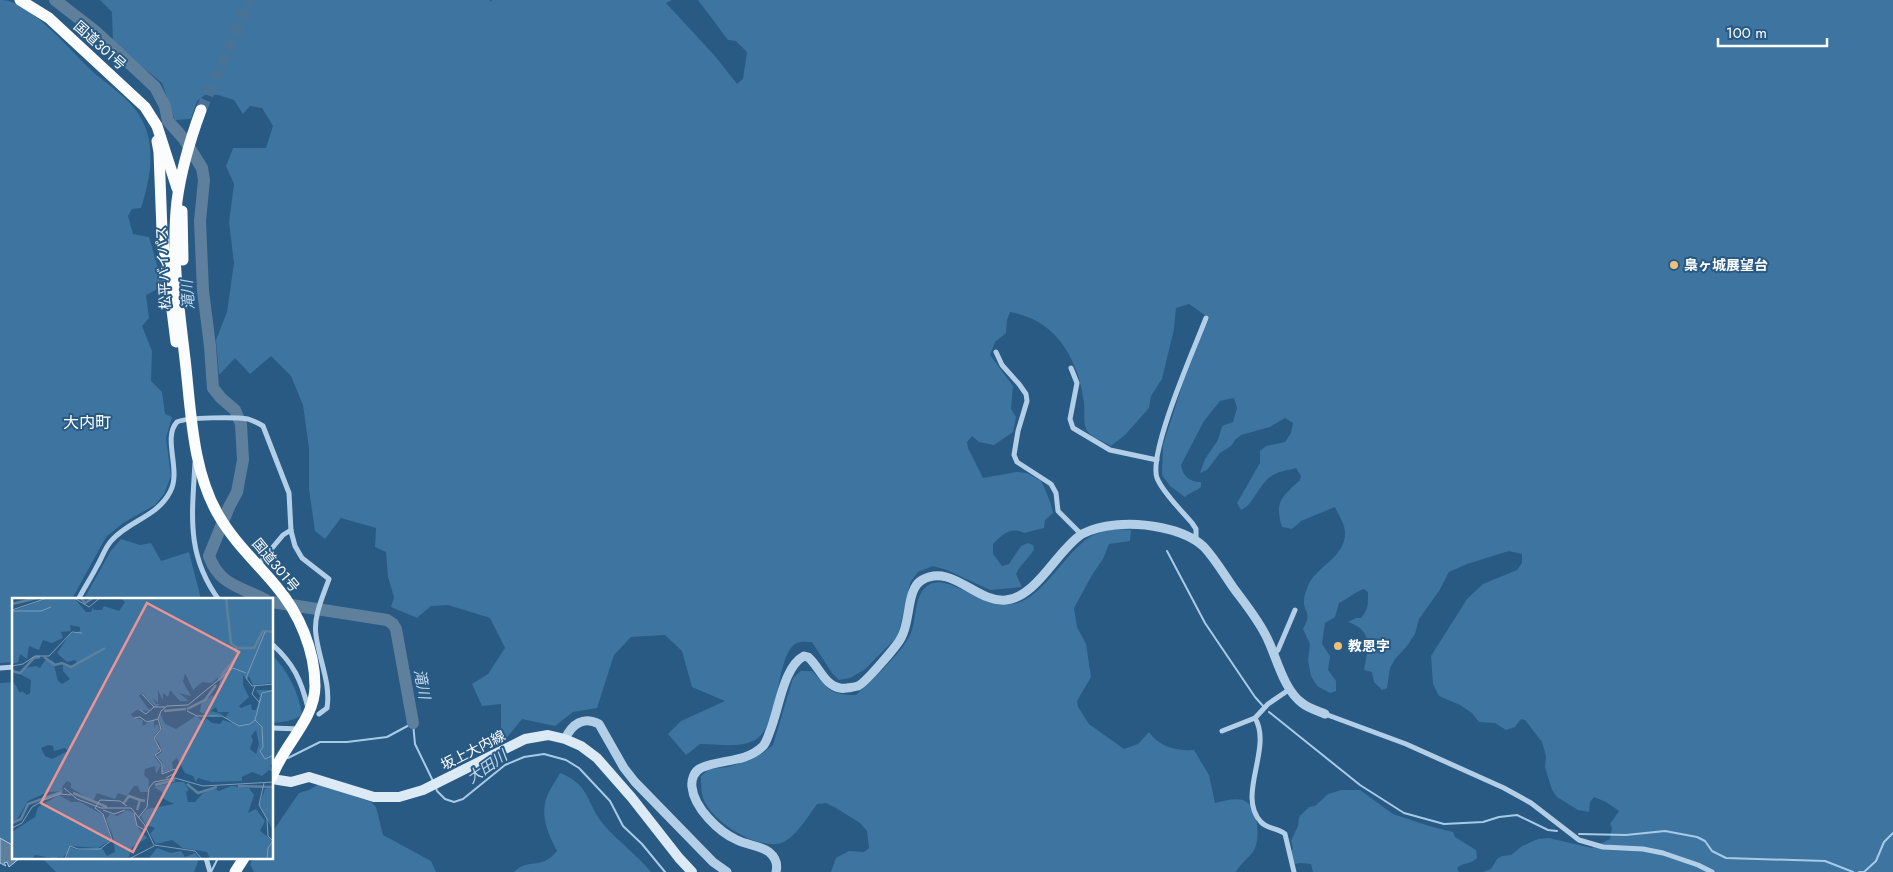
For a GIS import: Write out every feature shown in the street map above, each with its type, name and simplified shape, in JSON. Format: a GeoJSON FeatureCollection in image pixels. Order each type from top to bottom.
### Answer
{"type":"FeatureCollection","features":[{"type":"Feature","properties":{"kind":"highway","name":"国道301号"},"geometry":{"type":"LineString","coordinates":[[20,0],[49,18],[145,107],[152,120]]}},
{"type":"Feature","properties":{"kind":"highway","name":"松平バイパス"},"geometry":{"type":"LineString","coordinates":[[186,368],[175,254],[175,222],[187,151],[199,115]]}},
{"type":"Feature","properties":{"kind":"highway"},"geometry":{"type":"LineString","coordinates":[[152,120],[157,126],[177,186],[182,215],[184,280],[190,341],[190,346],[184,352]]}},
{"type":"Feature","properties":{"kind":"highway"},"geometry":{"type":"LineString","coordinates":[[152,120],[159,152],[162,231],[173,320],[178,355],[186,368]]}},
{"type":"Feature","properties":{"kind":"highway","name":"国道301号"},"geometry":{"type":"LineString","coordinates":[[186,368],[198,459],[207,492],[218,515],[233,538],[276,586],[296,616],[305,635],[314,668],[316,688],[314,713],[289,743],[274,773]]}},
{"type":"Feature","properties":{"kind":"highway"},"geometry":{"type":"LineString","coordinates":[[236,872],[243,860]]}},
{"type":"Feature","properties":{"kind":"main road","name":"坂上大内線"},"geometry":{"type":"LineString","coordinates":[[274,775],[291,782],[309,777],[315,778],[348,790],[381,798],[408,796],[525,740],[548,735],[565,739],[581,746],[597,758],[692,872]]}},
{"type":"Feature","properties":{"kind":"street"},"geometry":{"type":"LineString","coordinates":[[1196,541],[1196,529],[1162,486],[1157,476],[1157,460],[1169,412],[1206,318]]}},
{"type":"Feature","properties":{"kind":"street"},"geometry":{"type":"LineString","coordinates":[[996,352],[1002,365],[1026,394],[1027,401],[1018,431],[1014,455],[1016,462],[1051,484],[1056,493],[1058,511],[1082,535]]}},
{"type":"Feature","properties":{"kind":"street"},"geometry":{"type":"LineString","coordinates":[[1071,368],[1077,383],[1070,419],[1073,428],[1110,450],[1157,460]]}},
{"type":"Feature","properties":{"kind":"street"},"geometry":{"type":"LineString","coordinates":[[79,598],[111,540],[137,520],[152,513],[162,504],[171,491],[175,478],[172,430],[181,420],[192,418],[246,419],[257,422],[262,426],[289,493],[291,530],[295,546],[302,558],[329,579],[317,614],[316,634],[329,697],[325,711],[314,713],[293,667],[274,646]]}},
{"type":"Feature","properties":{"kind":"street"},"geometry":{"type":"LineString","coordinates":[[198,459],[195,464],[193,497],[194,544],[201,570],[218,598]]}},
{"type":"Feature","properties":{"kind":"street"},"geometry":{"type":"LineString","coordinates":[[776,872],[778,867],[774,857],[767,851],[738,841],[716,827],[698,802],[691,786],[695,773],[700,768],[751,755],[763,746],[790,670],[804,656],[812,661],[831,684],[840,688],[859,686],[901,638],[908,620],[912,593],[921,580],[932,576],[946,575],[982,595],[1005,600],[1015,598],[1028,590],[1082,535],[1097,528],[1116,524],[1176,531],[1196,541],[1209,552],[1260,626],[1290,689],[1302,704],[1406,744],[1504,788],[1531,803],[1579,840],[1603,847],[1643,849],[1663,853],[1698,864],[1712,872]]}},
{"type":"Feature","properties":{"kind":"street"},"geometry":{"type":"LineString","coordinates":[[258,566],[282,535],[291,530]]}},
{"type":"Feature","properties":{"kind":"street"},"geometry":{"type":"LineString","coordinates":[[1273,655],[1278,650],[1295,610]]}},
{"type":"Feature","properties":{"kind":"street"},"geometry":{"type":"LineString","coordinates":[[1222,731],[1256,718],[1268,704],[1290,689]]}},
{"type":"Feature","properties":{"kind":"street"},"geometry":{"type":"LineString","coordinates":[[1256,718],[1259,723],[1261,752],[1254,778],[1254,810],[1260,822],[1285,834],[1294,872]]}},
{"type":"Feature","properties":{"kind":"street"},"geometry":{"type":"LineString","coordinates":[[565,739],[570,730],[581,721],[592,721],[599,724],[624,768],[635,782],[713,862],[727,872]]}},
{"type":"Feature","properties":{"kind":"street"},"geometry":{"type":"LineString","coordinates":[[274,728],[300,729]]}},
{"type":"Feature","properties":{"kind":"shaded area"},"geometry":{"type":"Polygon","coordinates":[[[0,0],[16,4],[39,19],[92,71],[127,100],[143,122],[149,143],[149,176],[141,208],[132,209],[128,216],[133,234],[149,237],[163,286],[146,295],[149,318],[142,326],[152,351],[151,381],[162,392],[165,414],[172,417],[166,438],[171,476],[164,494],[155,505],[123,523],[106,537],[73,598],[12,598],[12,662],[0,663],[0,0]]]}},
{"type":"Feature","properties":{"kind":"shaded area"},"geometry":{"type":"Polygon","coordinates":[[[100,0],[490,0],[491,2],[492,0],[672,0],[666,3],[715,56],[737,84],[743,79],[747,52],[736,41],[728,40],[698,0],[1893,0],[1893,872],[1483,872],[1491,869],[1497,859],[1502,856],[1511,855],[1522,846],[1538,839],[1549,838],[1592,848],[1610,839],[1612,828],[1610,824],[1619,811],[1606,802],[1594,797],[1590,802],[1589,812],[1578,810],[1557,797],[1552,790],[1545,767],[1546,756],[1542,742],[1525,720],[1521,719],[1515,727],[1506,730],[1495,723],[1479,722],[1472,713],[1460,705],[1439,696],[1433,684],[1431,656],[1467,599],[1483,584],[1517,570],[1522,563],[1522,554],[1509,551],[1467,564],[1449,572],[1439,591],[1419,619],[1415,634],[1395,659],[1390,668],[1387,688],[1382,690],[1374,682],[1372,672],[1364,670],[1368,648],[1366,635],[1362,630],[1348,622],[1361,618],[1364,615],[1368,606],[1368,592],[1364,589],[1360,590],[1339,603],[1335,617],[1325,623],[1322,644],[1330,656],[1328,670],[1336,681],[1336,691],[1330,693],[1317,686],[1311,676],[1308,661],[1310,644],[1303,629],[1307,619],[1304,598],[1311,580],[1341,549],[1345,532],[1343,522],[1335,507],[1301,521],[1292,529],[1282,527],[1279,505],[1284,495],[1300,480],[1301,476],[1296,468],[1273,475],[1264,483],[1250,504],[1241,510],[1237,503],[1260,463],[1260,451],[1266,446],[1285,442],[1291,433],[1293,423],[1285,418],[1270,427],[1241,435],[1231,446],[1220,453],[1207,470],[1200,473],[1205,459],[1218,440],[1222,426],[1233,422],[1237,408],[1234,398],[1220,401],[1204,421],[1181,465],[1185,476],[1190,480],[1201,482],[1201,487],[1185,497],[1170,486],[1162,475],[1163,445],[1184,380],[1209,318],[1189,304],[1176,308],[1174,329],[1162,379],[1151,396],[1149,408],[1125,435],[1111,446],[1094,437],[1086,429],[1084,403],[1077,372],[1071,357],[1062,344],[1040,323],[1026,316],[1010,312],[1006,333],[995,342],[990,355],[1013,386],[1011,409],[1016,417],[1013,432],[994,445],[979,442],[972,436],[967,442],[968,448],[983,478],[1016,472],[1027,473],[1041,481],[1052,507],[1053,513],[1045,520],[1044,528],[1024,533],[1015,530],[1010,531],[993,544],[993,554],[1002,566],[1009,564],[1021,546],[1028,543],[1033,545],[1034,549],[1016,574],[1022,587],[990,590],[947,570],[933,566],[918,572],[910,583],[898,636],[864,670],[850,678],[839,680],[832,673],[812,642],[799,642],[790,650],[785,661],[769,721],[763,733],[747,743],[734,745],[700,744],[686,755],[668,734],[681,721],[725,701],[692,687],[682,651],[665,635],[631,637],[614,655],[597,708],[573,712],[555,726],[522,719],[501,745],[501,704],[482,706],[472,684],[488,674],[505,648],[490,618],[448,605],[431,606],[417,618],[391,607],[394,597],[388,577],[386,552],[375,547],[376,528],[341,518],[325,539],[315,531],[309,489],[309,448],[303,405],[291,376],[271,356],[250,374],[235,358],[219,375],[216,340],[227,312],[234,263],[229,222],[234,184],[226,166],[233,148],[266,148],[273,126],[262,108],[250,106],[243,114],[234,100],[218,95],[205,95],[197,101],[191,119],[175,120],[162,83],[113,43],[112,12],[100,0]]]}},
{"type":"Feature","properties":{"kind":"shaded area"},"geometry":{"type":"Polygon","coordinates":[[[1115,529],[1131,530],[1130,541],[1109,544],[1103,559],[1074,608],[1077,627],[1086,644],[1091,677],[1077,701],[1078,707],[1089,724],[1124,749],[1138,744],[1149,732],[1163,745],[1181,750],[1194,750],[1209,775],[1215,803],[1236,799],[1248,803],[1257,822],[1256,845],[1250,856],[1236,872],[831,872],[836,858],[849,851],[864,852],[869,848],[867,831],[860,823],[836,808],[826,803],[817,804],[793,835],[784,842],[775,844],[764,843],[741,835],[721,821],[707,806],[702,795],[701,776],[710,769],[728,767],[749,760],[773,745],[793,678],[801,671],[812,671],[830,690],[840,694],[856,695],[891,660],[908,639],[913,626],[919,597],[927,586],[935,582],[945,583],[995,603],[1008,604],[1020,602],[1039,590],[1073,552],[1090,537],[1115,529]]]}},
{"type":"Feature","properties":{"kind":"shaded area"},"geometry":{"type":"Polygon","coordinates":[[[121,539],[140,545],[151,543],[161,561],[189,552],[201,598],[85,598],[110,552],[121,539]]]}},
{"type":"Feature","properties":{"kind":"shaded area"},"geometry":{"type":"Polygon","coordinates":[[[274,657],[292,683],[302,715],[284,722],[274,723],[274,657]]]}},
{"type":"Feature","properties":{"kind":"shaded area"},"geometry":{"type":"Polygon","coordinates":[[[12,682],[12,844],[0,841],[0,683],[12,682]]]}},
{"type":"Feature","properties":{"kind":"shaded area"},"geometry":{"type":"Polygon","coordinates":[[[560,773],[570,778],[583,789],[604,825],[651,872],[514,872],[525,865],[546,861],[557,851],[547,829],[544,814],[546,798],[560,773]]]}},
{"type":"Feature","properties":{"kind":"shaded area"},"geometry":{"type":"Polygon","coordinates":[[[319,784],[371,802],[376,807],[383,835],[431,861],[436,872],[254,872],[250,864],[253,860],[274,860],[274,830],[299,793],[319,784]]]}},
{"type":"Feature","properties":{"kind":"shaded area"},"geometry":{"type":"Polygon","coordinates":[[[1341,790],[1360,790],[1393,814],[1453,832],[1455,837],[1476,850],[1477,858],[1472,862],[1459,866],[1457,868],[1459,872],[1313,872],[1311,864],[1295,864],[1291,852],[1293,848],[1291,841],[1298,826],[1299,817],[1309,807],[1315,806],[1328,794],[1341,790]]]}},
{"type":"Feature","properties":{"kind":"shaded area"},"geometry":{"type":"Polygon","coordinates":[[[0,838],[12,845],[12,860],[18,860],[9,867],[7,862],[4,863],[6,866],[0,863],[0,838]]]}},
{"type":"Feature","properties":{"kind":"shaded area"},"geometry":{"type":"Polygon","coordinates":[[[44,860],[198,860],[198,862],[194,872],[56,872],[44,860]]]}},
{"type":"Feature","properties":{"kind":"waterway","name":"滝川"},"geometry":{"type":"LineString","coordinates":[[55,0],[95,31],[155,87],[165,106],[168,121],[184,139],[202,168],[204,180],[200,221],[203,291],[213,388],[235,410],[241,424],[243,460],[237,492],[209,556],[213,566],[225,579],[262,598]]}},
{"type":"Feature","properties":{"kind":"waterway"},"geometry":{"type":"LineString","coordinates":[[1167,551],[1205,623],[1255,697],[1264,707]]}},
{"type":"Feature","properties":{"kind":"waterway","name":"滝川"},"geometry":{"type":"LineString","coordinates":[[274,602],[387,620],[393,624],[396,629],[413,723]]}},
{"type":"Feature","properties":{"kind":"waterway"},"geometry":{"type":"LineString","coordinates":[[1269,712],[1360,785],[1404,813],[1444,824],[1483,822],[1499,817],[1517,815],[1548,830],[1557,831]]}},
{"type":"Feature","properties":{"kind":"waterway","name":"滝川"},"geometry":{"type":"LineString","coordinates":[[288,758],[320,742],[347,742],[387,737],[413,723],[415,744],[433,781]]}},
{"type":"Feature","properties":{"kind":"waterway","name":"大田川"},"geometry":{"type":"LineString","coordinates":[[436,788],[445,799],[454,802],[463,799],[505,765],[524,757],[544,754],[566,760],[579,768],[610,801],[623,826],[642,844],[665,872]]}},
{"type":"Feature","properties":{"kind":"waterway"},"geometry":{"type":"LineString","coordinates":[[1579,834],[1626,835],[1665,831],[1697,837],[1705,841],[1712,851],[1726,858],[1825,861],[1853,872]]}},
{"type":"Feature","properties":{"kind":"waterway"},"geometry":{"type":"LineString","coordinates":[[1859,872],[1864,872],[1876,861],[1884,842],[1893,833]]}},
{"type":"Feature","properties":{"kind":"waterway","name":"滝川"},"geometry":{"type":"LineString","coordinates":[[212,870],[217,860]]}},
{"type":"Feature","properties":{"kind":"tunnel"},"geometry":{"type":"LineString","coordinates":[[201,110],[250,0]]}},
{"type":"Feature","properties":{"kind":"place","name":"梟ヶ城展望台"},"geometry":{"type":"Point","coordinates":[1674,265]}},
{"type":"Feature","properties":{"kind":"place","name":"教恩字"},"geometry":{"type":"Point","coordinates":[1338,646]}},
{"type":"Feature","properties":{"kind":"district","name":"大内町"},"geometry":{"type":"Point","coordinates":[87,422]}}]}
